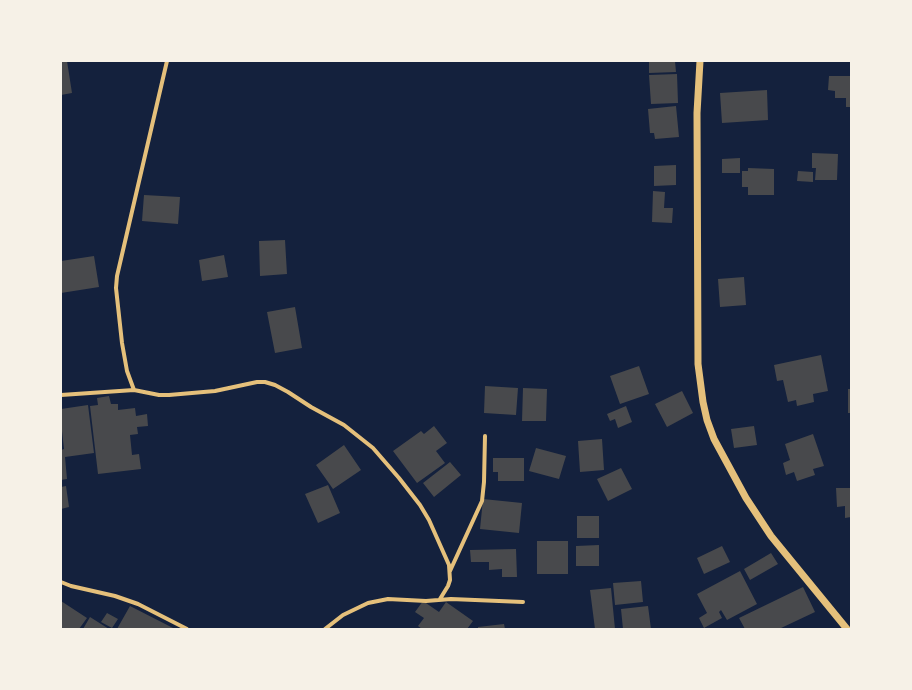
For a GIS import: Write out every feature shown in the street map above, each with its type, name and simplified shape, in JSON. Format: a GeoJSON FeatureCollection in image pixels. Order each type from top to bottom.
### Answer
{"type":"FeatureCollection","features":[{"type":"Feature","properties":{"kind":"street"},"geometry":{"type":"LineString","coordinates":[[134,390],[127,372],[122,343],[116,288],[117,276],[167,61]]}},
{"type":"Feature","properties":{"kind":"street"},"geometry":{"type":"LineString","coordinates":[[700,61],[698,113],[698,364],[707,420],[714,439],[743,491],[771,536],[847,629]]}},
{"type":"Feature","properties":{"kind":"street"},"geometry":{"type":"LineString","coordinates":[[61,395],[134,390],[159,395],[169,395],[214,391],[257,382],[265,382],[281,388],[344,425],[373,448],[399,478],[430,520],[446,558],[450,572],[450,580],[440,599]]}},
{"type":"Feature","properties":{"kind":"street"},"geometry":{"type":"LineString","coordinates":[[450,572],[482,500],[484,482],[484,436]]}},
{"type":"Feature","properties":{"kind":"street"},"geometry":{"type":"LineString","coordinates":[[61,582],[71,586],[115,596],[138,604],[187,629]]}},
{"type":"Feature","properties":{"kind":"street"},"geometry":{"type":"LineString","coordinates":[[325,629],[343,614],[368,603],[388,599],[523,602]]}},
{"type":"Feature","properties":{"kind":"building"},"geometry":{"type":"Polygon","coordinates":[[[61,61],[67,61],[72,93],[61,95],[61,61]]]}},
{"type":"Feature","properties":{"kind":"building"},"geometry":{"type":"Polygon","coordinates":[[[649,61],[675,61],[676,72],[649,73],[649,61]]]}},
{"type":"Feature","properties":{"kind":"building"},"geometry":{"type":"Polygon","coordinates":[[[677,74],[678,103],[651,104],[649,75],[677,74]]]}},
{"type":"Feature","properties":{"kind":"building"},"geometry":{"type":"Polygon","coordinates":[[[829,76],[851,76],[851,107],[846,107],[846,98],[835,98],[835,91],[828,90],[829,76]]]}},
{"type":"Feature","properties":{"kind":"building"},"geometry":{"type":"Polygon","coordinates":[[[767,90],[768,120],[722,123],[720,93],[767,90]]]}},
{"type":"Feature","properties":{"kind":"building"},"geometry":{"type":"Polygon","coordinates":[[[676,106],[679,137],[655,139],[654,133],[650,133],[648,109],[676,106]]]}},
{"type":"Feature","properties":{"kind":"building"},"geometry":{"type":"Polygon","coordinates":[[[812,153],[838,154],[837,180],[815,180],[816,168],[812,168],[812,153]]]}},
{"type":"Feature","properties":{"kind":"building"},"geometry":{"type":"Polygon","coordinates":[[[740,158],[740,173],[722,173],[722,159],[740,158]]]}},
{"type":"Feature","properties":{"kind":"building"},"geometry":{"type":"Polygon","coordinates":[[[676,165],[676,185],[654,186],[654,166],[676,165]]]}},
{"type":"Feature","properties":{"kind":"building"},"geometry":{"type":"Polygon","coordinates":[[[748,168],[774,169],[774,195],[748,195],[748,187],[742,187],[742,171],[748,171],[748,168]]]}},
{"type":"Feature","properties":{"kind":"building"},"geometry":{"type":"Polygon","coordinates":[[[798,171],[813,172],[813,182],[797,181],[798,171]]]}},
{"type":"Feature","properties":{"kind":"building"},"geometry":{"type":"Polygon","coordinates":[[[653,191],[665,192],[664,208],[673,208],[672,223],[652,222],[653,191]]]}},
{"type":"Feature","properties":{"kind":"building"},"geometry":{"type":"Polygon","coordinates":[[[144,195],[180,197],[178,224],[142,221],[144,195]]]}},
{"type":"Feature","properties":{"kind":"building"},"geometry":{"type":"Polygon","coordinates":[[[285,240],[287,274],[260,276],[259,241],[285,240]]]}},
{"type":"Feature","properties":{"kind":"building"},"geometry":{"type":"Polygon","coordinates":[[[224,255],[228,277],[202,281],[199,260],[224,255]]]}},
{"type":"Feature","properties":{"kind":"building"},"geometry":{"type":"Polygon","coordinates":[[[94,256],[99,287],[61,293],[61,261],[94,256]]]}},
{"type":"Feature","properties":{"kind":"building"},"geometry":{"type":"Polygon","coordinates":[[[744,277],[746,305],[720,307],[718,279],[744,277]]]}},
{"type":"Feature","properties":{"kind":"building"},"geometry":{"type":"Polygon","coordinates":[[[295,307],[302,348],[275,353],[267,312],[295,307]]]}},
{"type":"Feature","properties":{"kind":"building"},"geometry":{"type":"Polygon","coordinates":[[[821,355],[828,391],[813,394],[814,402],[797,406],[796,400],[788,402],[783,380],[777,381],[774,365],[821,355]]]}},
{"type":"Feature","properties":{"kind":"building"},"geometry":{"type":"Polygon","coordinates":[[[639,366],[649,394],[620,404],[610,376],[639,366]]]}},
{"type":"Feature","properties":{"kind":"building"},"geometry":{"type":"Polygon","coordinates":[[[485,386],[518,388],[516,415],[484,413],[485,386]]]}},
{"type":"Feature","properties":{"kind":"building"},"geometry":{"type":"Polygon","coordinates":[[[523,388],[547,389],[546,421],[522,421],[523,388]]]}},
{"type":"Feature","properties":{"kind":"building"},"geometry":{"type":"Polygon","coordinates":[[[848,389],[851,389],[851,413],[848,413],[848,389]]]}},
{"type":"Feature","properties":{"kind":"building"},"geometry":{"type":"Polygon","coordinates":[[[682,391],[693,413],[667,427],[655,404],[682,391]]]}},
{"type":"Feature","properties":{"kind":"building"},"geometry":{"type":"Polygon","coordinates":[[[109,396],[111,404],[118,404],[118,410],[135,408],[136,416],[147,414],[148,426],[137,427],[138,434],[130,435],[132,455],[139,454],[141,469],[98,474],[90,406],[98,405],[97,398],[109,396]]]}},
{"type":"Feature","properties":{"kind":"building"},"geometry":{"type":"Polygon","coordinates":[[[88,405],[94,453],[65,457],[67,479],[61,480],[61,450],[64,449],[61,409],[88,405]]]}},
{"type":"Feature","properties":{"kind":"building"},"geometry":{"type":"Polygon","coordinates":[[[626,406],[632,422],[618,428],[615,419],[610,421],[607,414],[626,406]]]}},
{"type":"Feature","properties":{"kind":"building"},"geometry":{"type":"Polygon","coordinates":[[[434,426],[447,443],[436,451],[445,463],[417,483],[393,451],[421,431],[424,434],[434,426]]]}},
{"type":"Feature","properties":{"kind":"building"},"geometry":{"type":"Polygon","coordinates":[[[754,426],[757,445],[734,448],[731,429],[754,426]]]}},
{"type":"Feature","properties":{"kind":"building"},"geometry":{"type":"Polygon","coordinates":[[[813,434],[824,466],[813,469],[815,475],[797,481],[794,472],[786,475],[783,463],[790,460],[785,444],[813,434]]]}},
{"type":"Feature","properties":{"kind":"building"},"geometry":{"type":"Polygon","coordinates":[[[602,439],[604,470],[580,472],[578,441],[602,439]]]}},
{"type":"Feature","properties":{"kind":"building"},"geometry":{"type":"Polygon","coordinates":[[[344,445],[361,470],[333,489],[316,465],[344,445]]]}},
{"type":"Feature","properties":{"kind":"building"},"geometry":{"type":"Polygon","coordinates":[[[536,448],[566,456],[559,479],[529,471],[536,448]]]}},
{"type":"Feature","properties":{"kind":"building"},"geometry":{"type":"Polygon","coordinates":[[[493,458],[524,458],[524,481],[498,481],[498,472],[493,472],[493,458]]]}},
{"type":"Feature","properties":{"kind":"building"},"geometry":{"type":"Polygon","coordinates":[[[450,462],[461,475],[434,497],[423,483],[450,462]]]}},
{"type":"Feature","properties":{"kind":"building"},"geometry":{"type":"Polygon","coordinates":[[[621,468],[632,489],[608,501],[597,479],[621,468]]]}},
{"type":"Feature","properties":{"kind":"building"},"geometry":{"type":"Polygon","coordinates":[[[328,485],[340,513],[318,523],[305,494],[328,485]]]}},
{"type":"Feature","properties":{"kind":"building"},"geometry":{"type":"Polygon","coordinates":[[[66,486],[69,507],[61,509],[61,487],[66,486]]]}},
{"type":"Feature","properties":{"kind":"building"},"geometry":{"type":"Polygon","coordinates":[[[836,488],[851,488],[851,517],[845,518],[845,506],[837,507],[836,488]]]}},
{"type":"Feature","properties":{"kind":"building"},"geometry":{"type":"Polygon","coordinates":[[[483,499],[522,503],[519,533],[480,529],[483,499]]]}},
{"type":"Feature","properties":{"kind":"building"},"geometry":{"type":"Polygon","coordinates":[[[577,516],[599,516],[599,538],[577,538],[577,516]]]}},
{"type":"Feature","properties":{"kind":"building"},"geometry":{"type":"Polygon","coordinates":[[[537,541],[568,541],[568,574],[537,574],[537,541]]]}},
{"type":"Feature","properties":{"kind":"building"},"geometry":{"type":"Polygon","coordinates":[[[599,545],[599,566],[576,566],[576,546],[599,545]]]}},
{"type":"Feature","properties":{"kind":"building"},"geometry":{"type":"Polygon","coordinates":[[[722,546],[730,562],[704,574],[697,558],[722,546]]]}},
{"type":"Feature","properties":{"kind":"building"},"geometry":{"type":"Polygon","coordinates":[[[516,549],[517,577],[502,577],[502,569],[489,570],[489,562],[471,562],[470,550],[516,549]]]}},
{"type":"Feature","properties":{"kind":"building"},"geometry":{"type":"Polygon","coordinates":[[[771,553],[778,564],[750,580],[744,569],[771,553]]]}},
{"type":"Feature","properties":{"kind":"building"},"geometry":{"type":"Polygon","coordinates":[[[740,571],[757,604],[727,620],[721,610],[719,612],[722,618],[704,628],[699,618],[707,613],[697,594],[740,571]]]}},
{"type":"Feature","properties":{"kind":"building"},"geometry":{"type":"Polygon","coordinates":[[[641,581],[643,602],[615,605],[613,583],[641,581]]]}},
{"type":"Feature","properties":{"kind":"building"},"geometry":{"type":"Polygon","coordinates":[[[803,587],[815,612],[779,629],[745,629],[739,618],[803,587]]]}},
{"type":"Feature","properties":{"kind":"building"},"geometry":{"type":"Polygon","coordinates":[[[611,588],[615,629],[595,629],[590,590],[611,588]]]}},
{"type":"Feature","properties":{"kind":"building"},"geometry":{"type":"Polygon","coordinates":[[[61,601],[87,618],[79,629],[61,629],[61,601]]]}},
{"type":"Feature","properties":{"kind":"building"},"geometry":{"type":"Polygon","coordinates":[[[423,601],[439,612],[446,602],[473,621],[467,629],[422,629],[418,626],[424,618],[415,612],[423,601]]]}},
{"type":"Feature","properties":{"kind":"building"},"geometry":{"type":"Polygon","coordinates":[[[130,606],[175,629],[117,629],[130,606]]]}},
{"type":"Feature","properties":{"kind":"building"},"geometry":{"type":"Polygon","coordinates":[[[648,606],[651,629],[623,629],[621,609],[648,606]]]}},
{"type":"Feature","properties":{"kind":"building"},"geometry":{"type":"Polygon","coordinates":[[[107,613],[118,619],[112,628],[101,622],[107,613]]]}},
{"type":"Feature","properties":{"kind":"building"},"geometry":{"type":"Polygon","coordinates":[[[90,617],[109,629],[83,629],[90,617]]]}},
{"type":"Feature","properties":{"kind":"building"},"geometry":{"type":"Polygon","coordinates":[[[504,624],[505,629],[478,629],[478,627],[504,624]]]}}]}
